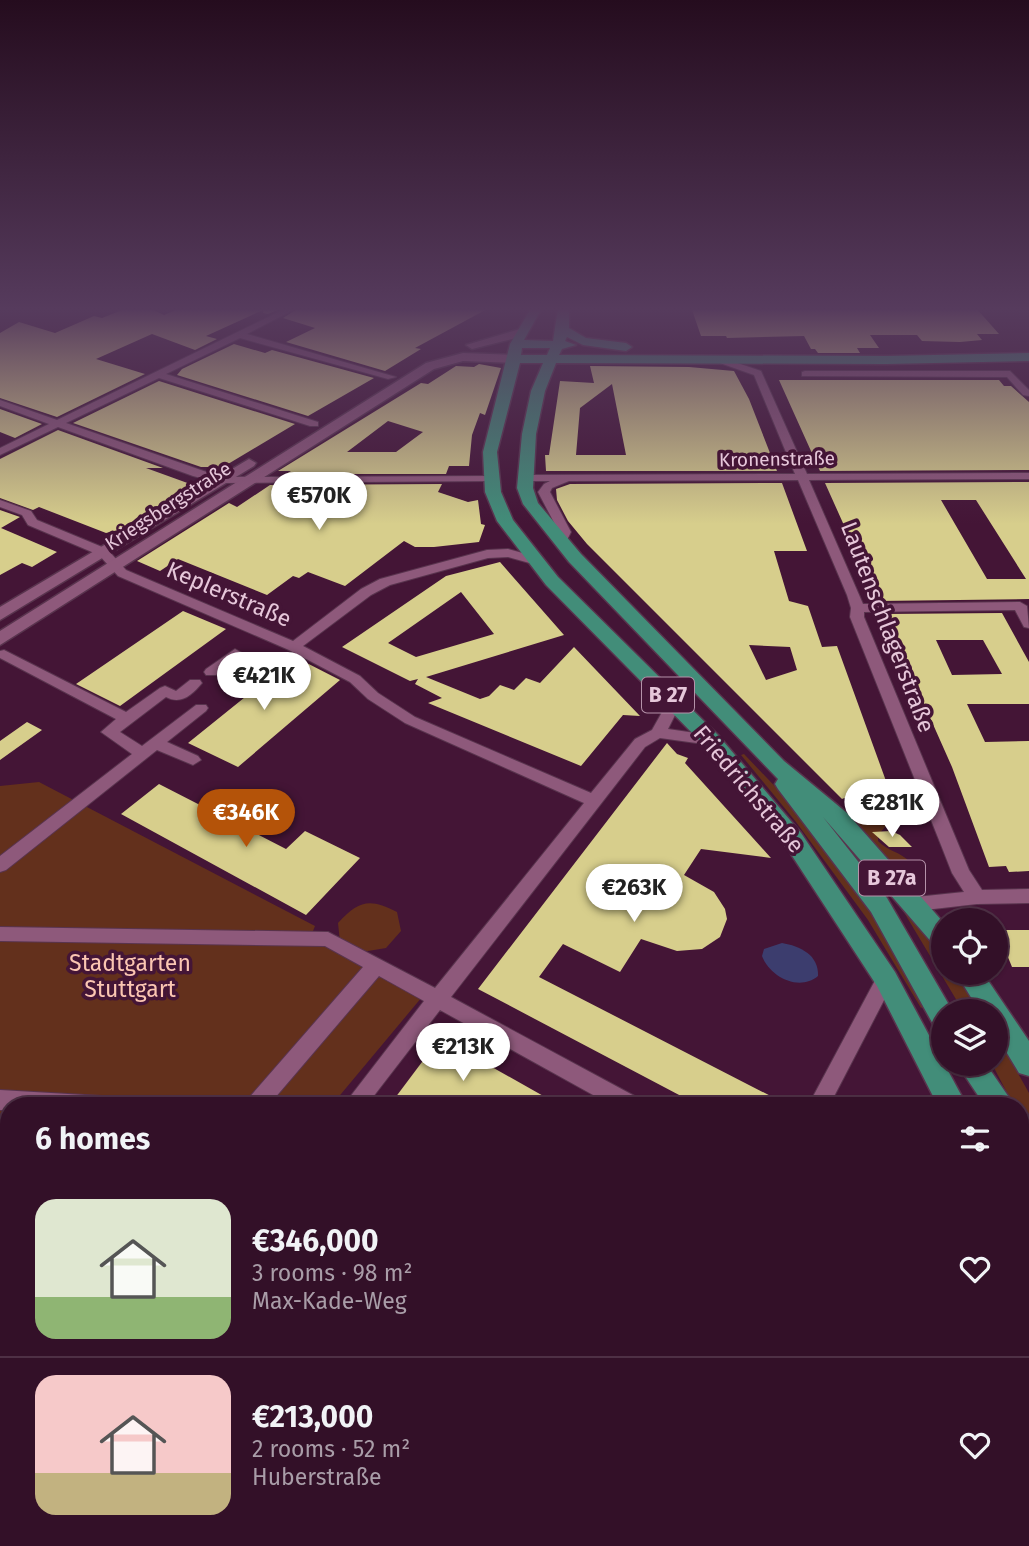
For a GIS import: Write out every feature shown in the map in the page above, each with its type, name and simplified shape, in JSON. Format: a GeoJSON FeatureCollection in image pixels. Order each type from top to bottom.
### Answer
{"type":"FeatureCollection","features":[{"type":"Feature","properties":{"kind":"main road","name":"Kriegsbergstraße"},"geometry":{"type":"LineString","coordinates":[[2,646],[109,559],[220,480],[386,380]]}},
{"type":"Feature","properties":{"kind":"main road","name":"Kriegsbergstraße"},"geometry":{"type":"LineString","coordinates":[[0,615],[109,559],[246,481],[407,380]]}},
{"type":"Feature","properties":{"kind":"main road","name":"Friedrichstraße"},"geometry":{"type":"LineString","coordinates":[[522,380],[489,463],[490,479],[497,503],[512,533],[534,560],[712,740],[793,839],[886,979],[948,1097]]}},
{"type":"Feature","properties":{"kind":"main road","name":"Friedrichstraße"},"geometry":{"type":"LineString","coordinates":[[543,380],[533,411],[525,478],[525,488],[531,504],[575,558],[777,766],[797,785],[823,803],[931,923]]}},
{"type":"Feature","properties":{"kind":"main road"},"geometry":{"type":"LineString","coordinates":[[489,463],[525,478]]}},
{"type":"Feature","properties":{"kind":"main road"},"geometry":{"type":"LineString","coordinates":[[512,533],[532,527],[557,535]]}},
{"type":"Feature","properties":{"kind":"main road","name":"Friedrichstraße"},"geometry":{"type":"LineString","coordinates":[[777,766],[791,794],[848,862],[879,905],[932,999]]}},
{"type":"Feature","properties":{"kind":"main road"},"geometry":{"type":"LineString","coordinates":[[1008,1026],[1029,1064]]}},
{"type":"Feature","properties":{"kind":"main road"},"geometry":{"type":"LineString","coordinates":[[979,1076],[994,1097]]}},
{"type":"Feature","properties":{"kind":"street"},"geometry":{"type":"LineString","coordinates":[[0,452],[144,380]]}},
{"type":"Feature","properties":{"kind":"street"},"geometry":{"type":"LineString","coordinates":[[176,380],[314,424]]}},
{"type":"Feature","properties":{"kind":"street","name":"Lautenschlagerstraße"},"geometry":{"type":"LineString","coordinates":[[761,380],[858,608],[857,617],[949,845],[961,873],[977,897]]}},
{"type":"Feature","properties":{"kind":"street"},"geometry":{"type":"LineString","coordinates":[[1015,380],[1029,393]]}},
{"type":"Feature","properties":{"kind":"street"},"geometry":{"type":"LineString","coordinates":[[0,403],[220,480],[490,479]]}},
{"type":"Feature","properties":{"kind":"street","name":"Kronenstraße"},"geometry":{"type":"LineString","coordinates":[[525,478],[1029,476]]}},
{"type":"Feature","properties":{"kind":"street"},"geometry":{"type":"LineString","coordinates":[[557,535],[565,532],[544,492],[548,486],[568,478]]}},
{"type":"Feature","properties":{"kind":"street","name":"Keplerstraße"},"geometry":{"type":"LineString","coordinates":[[0,503],[27,513],[32,522],[109,559],[122,573],[294,647],[346,673],[373,696],[410,720],[594,801]]}},
{"type":"Feature","properties":{"kind":"street"},"geometry":{"type":"LineString","coordinates":[[488,554],[512,533]]}},
{"type":"Feature","properties":{"kind":"street"},"geometry":{"type":"LineString","coordinates":[[294,647],[374,586],[488,554],[508,553],[534,560]]}},
{"type":"Feature","properties":{"kind":"street"},"geometry":{"type":"LineString","coordinates":[[858,608],[1020,606],[1029,624]]}},
{"type":"Feature","properties":{"kind":"street"},"geometry":{"type":"LineString","coordinates":[[2,646],[127,719]]}},
{"type":"Feature","properties":{"kind":"street"},"geometry":{"type":"LineString","coordinates":[[211,672],[235,653]]}},
{"type":"Feature","properties":{"kind":"street"},"geometry":{"type":"LineString","coordinates":[[193,760],[151,749],[109,732],[166,692],[195,683]]}},
{"type":"Feature","properties":{"kind":"street"},"geometry":{"type":"LineString","coordinates":[[0,865],[151,749],[207,711],[166,692]]}},
{"type":"Feature","properties":{"kind":"street"},"geometry":{"type":"LineString","coordinates":[[360,1097],[640,743],[658,733],[675,701]]}},
{"type":"Feature","properties":{"kind":"street"},"geometry":{"type":"LineString","coordinates":[[658,733],[712,740]]}},
{"type":"Feature","properties":{"kind":"street"},"geometry":{"type":"LineString","coordinates":[[916,904],[977,897],[1029,896]]}},
{"type":"Feature","properties":{"kind":"street"},"geometry":{"type":"LineString","coordinates":[[0,934],[328,939],[617,1097]]}},
{"type":"Feature","properties":{"kind":"street"},"geometry":{"type":"LineString","coordinates":[[263,1097],[376,966]]}},
{"type":"Feature","properties":{"kind":"street"},"geometry":{"type":"LineString","coordinates":[[823,1097],[886,979]]}},
{"type":"Feature","properties":{"kind":"green space"},"geometry":{"type":"Polygon","coordinates":[[[744,754],[786,798],[863,892],[927,1005],[921,1008],[868,920],[796,822],[741,755],[744,754]]]}},
{"type":"Feature","properties":{"kind":"green space","name":"Stadtgarten Stuttgart"},"geometry":{"type":"Polygon","coordinates":[[[39,782],[315,926],[313,931],[340,942],[338,923],[359,906],[372,903],[397,912],[401,931],[386,948],[362,952],[427,991],[339,1097],[0,1097],[0,786],[39,782]]]}},
{"type":"Feature","properties":{"kind":"green space"},"geometry":{"type":"Polygon","coordinates":[[[869,816],[880,819],[886,826],[878,835],[878,841],[910,862],[909,866],[900,865],[897,869],[853,822],[869,816]]]}},
{"type":"Feature","properties":{"kind":"green space"},"geometry":{"type":"Polygon","coordinates":[[[896,899],[931,941],[931,958],[896,899]]]}},
{"type":"Feature","properties":{"kind":"green space"},"geometry":{"type":"Polygon","coordinates":[[[947,985],[965,985],[974,999],[956,999],[947,985]]]}},
{"type":"Feature","properties":{"kind":"green space"},"geometry":{"type":"Polygon","coordinates":[[[1008,1055],[1029,1093],[1029,1097],[1009,1097],[998,1076],[1008,1076],[1008,1055]]]}},
{"type":"Feature","properties":{"kind":"shaded area"},"geometry":{"type":"Polygon","coordinates":[[[782,943],[795,946],[812,957],[818,976],[802,983],[794,982],[771,970],[762,956],[764,949],[782,943]]]}},
{"type":"Feature","properties":{"kind":"building"},"geometry":{"type":"Polygon","coordinates":[[[0,380],[132,380],[57,417],[0,398],[0,380]]]}},
{"type":"Feature","properties":{"kind":"building"},"geometry":{"type":"Polygon","coordinates":[[[193,380],[370,380],[308,416],[193,380]]]}},
{"type":"Feature","properties":{"kind":"building"},"geometry":{"type":"Polygon","coordinates":[[[434,380],[497,380],[485,415],[480,413],[472,435],[469,466],[449,466],[446,474],[286,474],[291,471],[278,471],[421,383],[428,384],[434,380]],[[388,421],[347,452],[396,452],[423,432],[388,421]]]}},
{"type":"Feature","properties":{"kind":"building"},"geometry":{"type":"Polygon","coordinates":[[[593,380],[739,380],[777,471],[546,471],[545,455],[549,455],[560,381],[594,383],[593,380]],[[612,384],[580,408],[576,455],[626,455],[612,384]]]}},
{"type":"Feature","properties":{"kind":"building"},"geometry":{"type":"Polygon","coordinates":[[[779,380],[999,380],[1004,386],[1011,386],[1029,402],[1029,470],[820,471],[779,380]]]}},
{"type":"Feature","properties":{"kind":"building"},"geometry":{"type":"Polygon","coordinates":[[[159,381],[295,424],[223,467],[201,467],[73,423],[159,381]]]}},
{"type":"Feature","properties":{"kind":"building"},"geometry":{"type":"Polygon","coordinates":[[[0,409],[42,424],[15,438],[0,432],[0,409]]]}},
{"type":"Feature","properties":{"kind":"building"},"geometry":{"type":"Polygon","coordinates":[[[58,430],[163,468],[146,468],[193,485],[118,530],[106,533],[39,507],[33,510],[0,498],[0,459],[58,430]]]}},
{"type":"Feature","properties":{"kind":"building"},"geometry":{"type":"Polygon","coordinates":[[[1029,482],[1029,599],[878,601],[825,483],[1029,482]],[[941,500],[987,579],[1026,579],[976,500],[941,500]]]}},
{"type":"Feature","properties":{"kind":"building"},"geometry":{"type":"Polygon","coordinates":[[[782,483],[807,551],[774,551],[789,601],[808,606],[822,647],[837,646],[886,781],[842,799],[587,544],[568,521],[557,500],[556,489],[570,484],[782,483]],[[749,645],[766,680],[797,670],[790,647],[749,645]]]}},
{"type":"Feature","properties":{"kind":"building"},"geometry":{"type":"Polygon","coordinates":[[[442,484],[438,492],[468,502],[478,500],[481,524],[485,525],[479,542],[415,547],[404,541],[345,586],[308,572],[299,578],[293,576],[267,595],[178,559],[160,571],[137,561],[229,503],[237,507],[270,485],[442,484]]]}},
{"type":"Feature","properties":{"kind":"building"},"geometry":{"type":"Polygon","coordinates":[[[0,510],[20,517],[1,528],[57,552],[32,567],[22,563],[0,575],[0,510]]]}},
{"type":"Feature","properties":{"kind":"building"},"geometry":{"type":"Polygon","coordinates":[[[500,562],[564,635],[426,677],[480,699],[489,696],[500,685],[514,690],[526,678],[540,683],[574,647],[640,716],[623,715],[581,766],[428,703],[442,698],[415,684],[418,679],[410,681],[342,647],[446,576],[500,562]],[[461,592],[388,643],[416,657],[494,634],[461,592]]]}},
{"type":"Feature","properties":{"kind":"building"},"geometry":{"type":"Polygon","coordinates":[[[183,611],[226,629],[120,706],[76,684],[183,611]]]}},
{"type":"Feature","properties":{"kind":"building"},"geometry":{"type":"Polygon","coordinates":[[[1002,613],[1029,662],[1029,704],[967,704],[985,742],[1029,741],[1029,871],[1009,872],[1006,866],[989,867],[952,767],[884,614],[1002,613]],[[936,640],[952,675],[1002,674],[983,640],[936,640]]]}},
{"type":"Feature","properties":{"kind":"building"},"geometry":{"type":"Polygon","coordinates":[[[295,657],[340,680],[238,767],[188,743],[295,657]]]}},
{"type":"Feature","properties":{"kind":"building"},"geometry":{"type":"Polygon","coordinates":[[[27,722],[42,730],[0,760],[0,741],[27,722]]]}},
{"type":"Feature","properties":{"kind":"building"},"geometry":{"type":"Polygon","coordinates":[[[667,743],[677,754],[688,758],[685,763],[771,858],[701,849],[684,875],[714,892],[725,909],[727,919],[720,937],[702,949],[677,951],[641,939],[620,972],[563,944],[539,977],[772,1097],[683,1097],[478,989],[667,743]]]}},
{"type":"Feature","properties":{"kind":"building"},"geometry":{"type":"Polygon","coordinates":[[[159,784],[286,849],[305,831],[360,858],[306,915],[121,814],[159,784]]]}},
{"type":"Feature","properties":{"kind":"building"},"geometry":{"type":"Polygon","coordinates":[[[891,831],[900,835],[912,847],[889,847],[872,832],[891,831]]]}},
{"type":"Feature","properties":{"kind":"building"},"geometry":{"type":"Polygon","coordinates":[[[1008,930],[1029,930],[1029,967],[1012,967],[1008,957],[1008,930]]]}},
{"type":"Feature","properties":{"kind":"building"},"geometry":{"type":"Polygon","coordinates":[[[440,1038],[545,1097],[396,1097],[440,1038]]]}}]}
